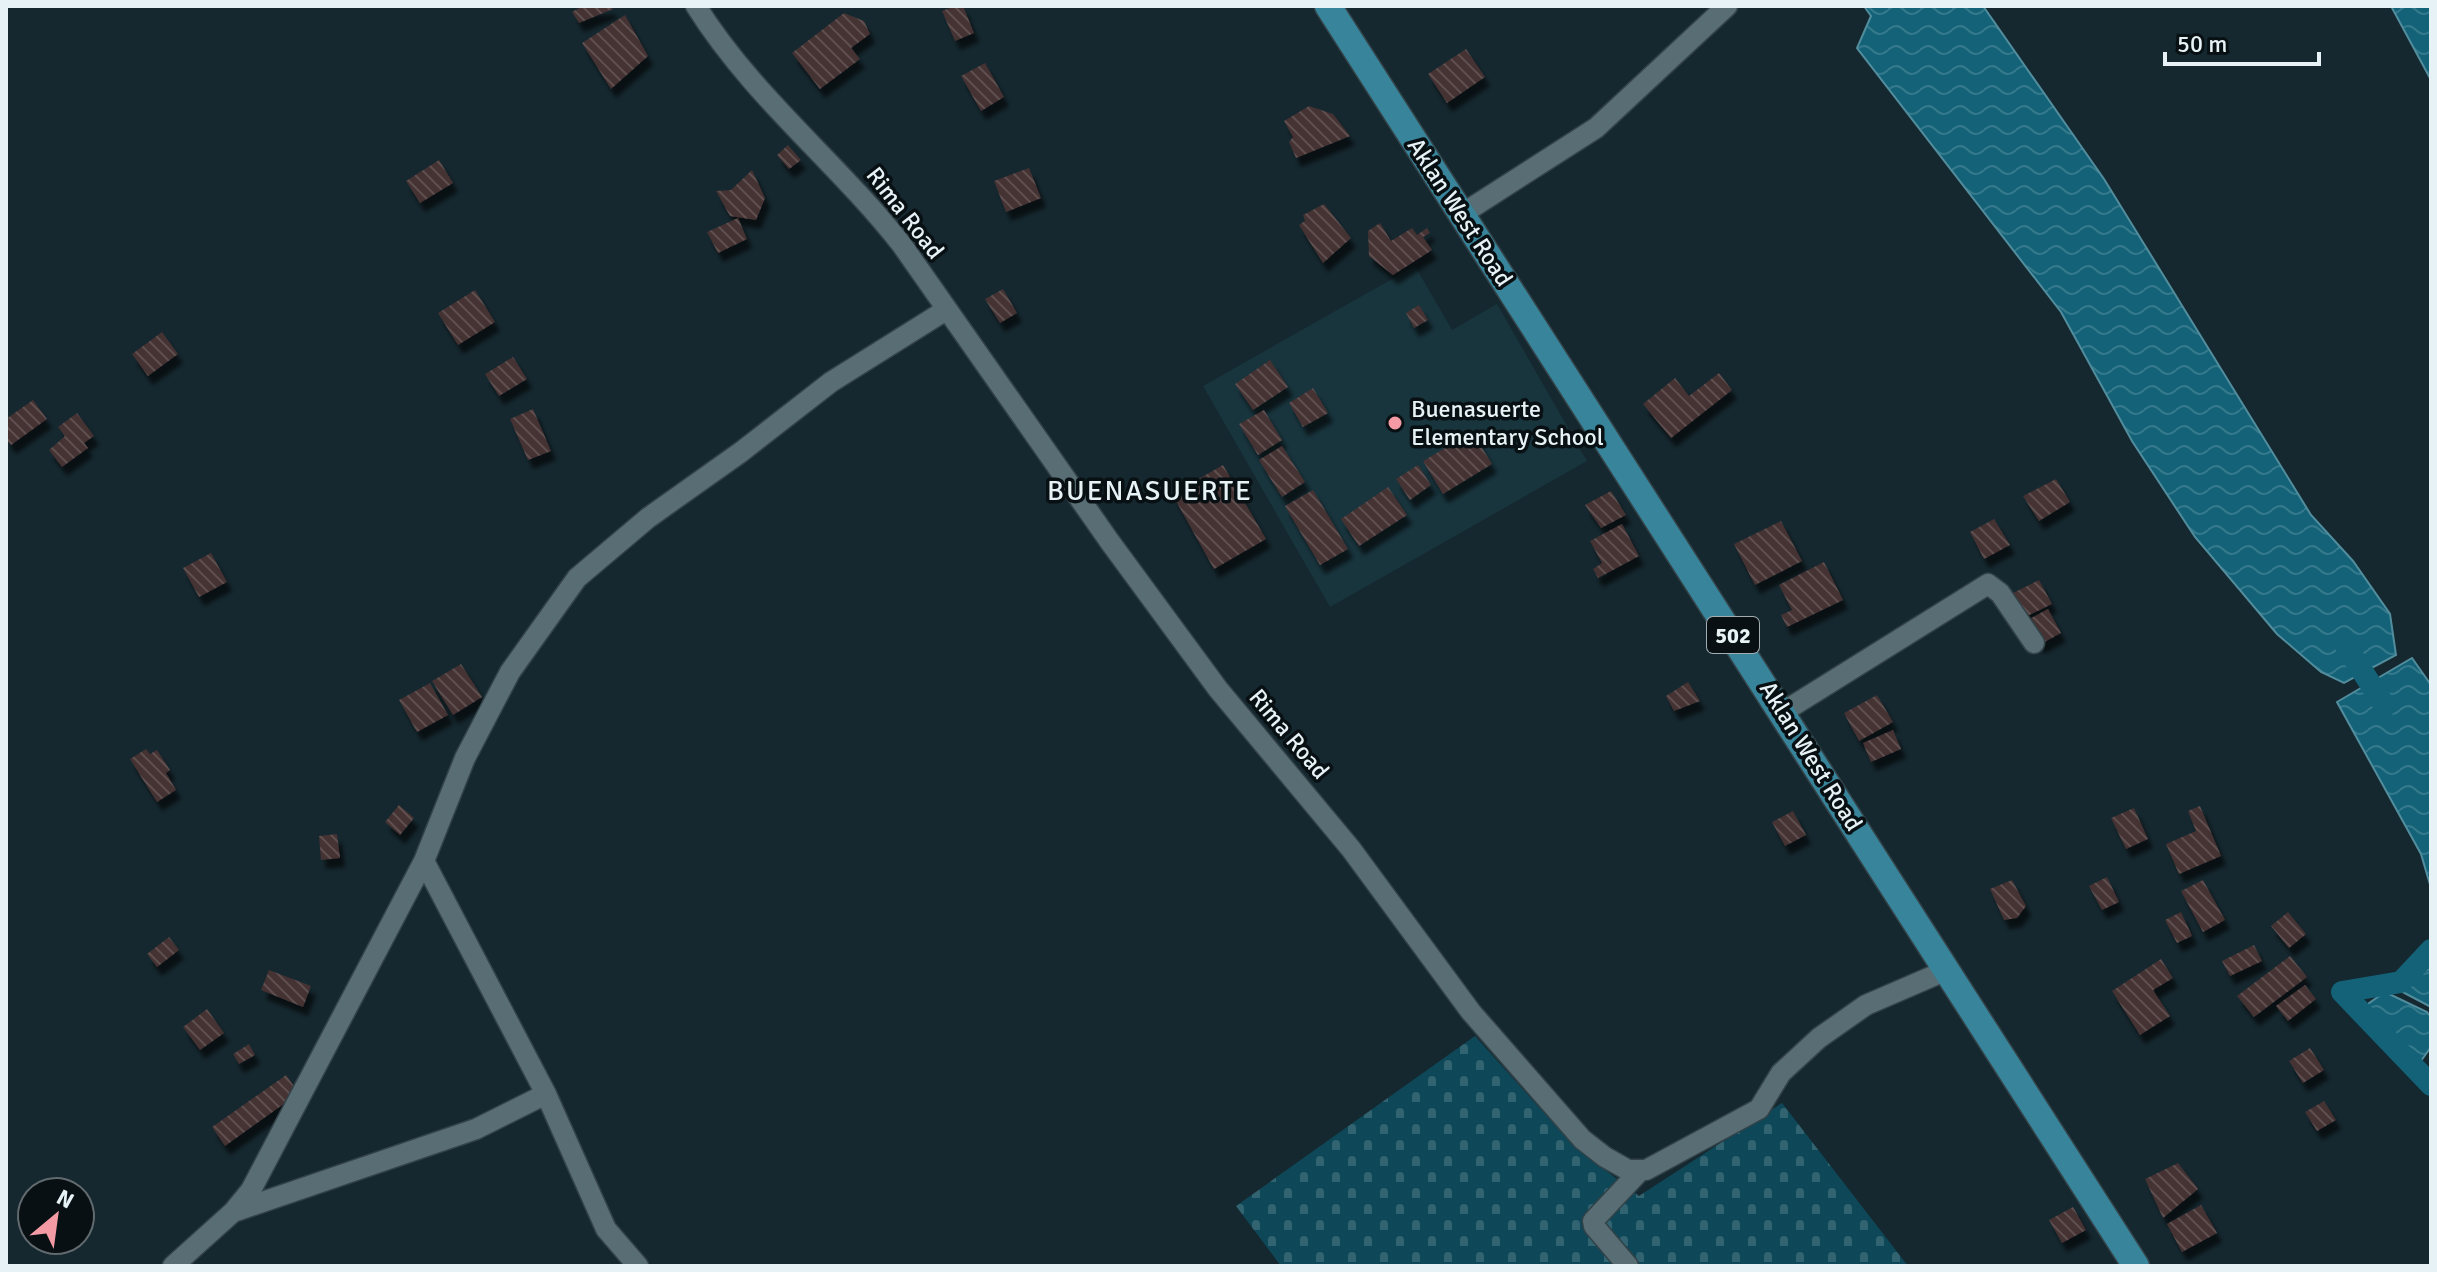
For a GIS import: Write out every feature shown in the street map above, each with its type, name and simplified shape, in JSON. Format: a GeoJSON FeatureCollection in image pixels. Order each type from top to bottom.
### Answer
{"type":"FeatureCollection","features":[{"type":"Feature","properties":{"kind":"main road","name":"Aklan West Road"},"geometry":{"type":"LineString","coordinates":[[1328,6],[2136,1266]]}},
{"type":"Feature","properties":{"kind":"street","name":"Rima Road"},"geometry":{"type":"LineString","coordinates":[[696,6],[723,47],[766,100],[872,207],[902,245],[1218,689],[1351,849],[1471,1012],[1582,1139],[1605,1157],[1628,1170],[1639,1172]]}},
{"type":"Feature","properties":{"kind":"street"},"geometry":{"type":"LineString","coordinates":[[1462,214],[1596,128],[1727,6]]}},
{"type":"Feature","properties":{"kind":"street"},"geometry":{"type":"LineString","coordinates":[[173,1266],[233,1212],[265,1168],[424,861],[465,758],[510,672],[577,578],[648,518],[741,452],[831,382],[946,310]]}},
{"type":"Feature","properties":{"kind":"street"},"geometry":{"type":"LineString","coordinates":[[1783,712],[1988,584],[2000,593],[2034,643]]}},
{"type":"Feature","properties":{"kind":"street"},"geometry":{"type":"LineString","coordinates":[[424,861],[546,1094],[606,1229],[638,1266]]}},
{"type":"Feature","properties":{"kind":"street"},"geometry":{"type":"LineString","coordinates":[[1628,1266],[1593,1221],[1639,1172],[1759,1109],[1781,1073],[1819,1038],[1866,1005],[1947,970]]}},
{"type":"Feature","properties":{"kind":"street"},"geometry":{"type":"LineString","coordinates":[[233,1212],[476,1129],[546,1094]]}},
{"type":"Feature","properties":{"kind":"shaded area","name":"Buenasuerte Elementary School"},"geometry":{"type":"Polygon","coordinates":[[[1415,266],[1452,330],[1497,304],[1587,461],[1330,607],[1203,386],[1415,266]]]}},
{"type":"Feature","properties":{"kind":"green space"},"geometry":{"type":"Polygon","coordinates":[[[1475,1036],[1574,1146],[1639,1196],[1782,1103],[1908,1266],[1281,1266],[1236,1206],[1475,1036]]]}},
{"type":"Feature","properties":{"kind":"water"},"geometry":{"type":"Polygon","coordinates":[[[1864,6],[1983,6],[2104,179],[2311,515],[2353,561],[2390,614],[2396,655],[2344,683],[2321,672],[2277,634],[2195,537],[2132,441],[2061,312],[1857,48],[1871,16],[1864,6]]]}},
{"type":"Feature","properties":{"kind":"water"},"geometry":{"type":"Polygon","coordinates":[[[2391,6],[2431,6],[2431,80],[2391,6]]]}},
{"type":"Feature","properties":{"kind":"water"},"geometry":{"type":"Polygon","coordinates":[[[2412,658],[2431,685],[2431,888],[2421,854],[2337,702],[2412,658]]]}},
{"type":"Feature","properties":{"kind":"water"},"geometry":{"type":"Polygon","coordinates":[[[2431,968],[2431,1007],[2393,987],[2431,968]]]}},
{"type":"Feature","properties":{"kind":"water"},"geometry":{"type":"Polygon","coordinates":[[[2385,992],[2427,1012],[2431,1017],[2431,1047],[2418,1065],[2365,1006],[2385,992]]]}},
{"type":"Feature","properties":{"kind":"building"},"geometry":{"type":"Polygon","coordinates":[[[583,6],[611,6],[613,9],[579,23],[572,12],[583,6]]]}},
{"type":"Feature","properties":{"kind":"building"},"geometry":{"type":"Polygon","coordinates":[[[963,6],[974,33],[955,41],[942,11],[963,6]]]}},
{"type":"Feature","properties":{"kind":"building"},"geometry":{"type":"Polygon","coordinates":[[[844,13],[864,21],[870,34],[851,48],[860,59],[820,89],[792,53],[844,13]]]}},
{"type":"Feature","properties":{"kind":"building"},"geometry":{"type":"Polygon","coordinates":[[[625,15],[648,56],[611,89],[582,43],[625,15]]]}},
{"type":"Feature","properties":{"kind":"building"},"geometry":{"type":"Polygon","coordinates":[[[1466,49],[1485,77],[1447,103],[1428,74],[1466,49]]]}},
{"type":"Feature","properties":{"kind":"building"},"geometry":{"type":"Polygon","coordinates":[[[985,63],[1004,97],[981,111],[961,76],[985,63]]]}},
{"type":"Feature","properties":{"kind":"building"},"geometry":{"type":"Polygon","coordinates":[[[1309,106],[1333,114],[1350,136],[1296,158],[1289,142],[1293,137],[1284,121],[1309,106]]]}},
{"type":"Feature","properties":{"kind":"building"},"geometry":{"type":"Polygon","coordinates":[[[788,145],[801,160],[789,169],[777,155],[788,145]]]}},
{"type":"Feature","properties":{"kind":"building"},"geometry":{"type":"Polygon","coordinates":[[[439,160],[453,183],[420,203],[406,181],[439,160]]]}},
{"type":"Feature","properties":{"kind":"building"},"geometry":{"type":"Polygon","coordinates":[[[1029,168],[1041,198],[1006,212],[994,181],[1029,168]]]}},
{"type":"Feature","properties":{"kind":"building"},"geometry":{"type":"Polygon","coordinates":[[[752,170],[765,198],[756,220],[730,216],[716,191],[731,190],[752,170]]]}},
{"type":"Feature","properties":{"kind":"building"},"geometry":{"type":"Polygon","coordinates":[[[1324,204],[1351,238],[1323,263],[1299,225],[1305,221],[1303,215],[1324,204]]]}},
{"type":"Feature","properties":{"kind":"building"},"geometry":{"type":"Polygon","coordinates":[[[738,218],[747,239],[718,253],[707,232],[738,218]]]}},
{"type":"Feature","properties":{"kind":"building"},"geometry":{"type":"Polygon","coordinates":[[[1380,223],[1391,241],[1412,228],[1417,235],[1427,228],[1430,233],[1423,237],[1432,250],[1393,275],[1369,256],[1368,231],[1380,223]]]}},
{"type":"Feature","properties":{"kind":"building"},"geometry":{"type":"Polygon","coordinates":[[[1003,289],[1017,313],[1000,323],[985,299],[1003,289]]]}},
{"type":"Feature","properties":{"kind":"building"},"geometry":{"type":"Polygon","coordinates":[[[475,290],[495,322],[458,345],[438,313],[475,290]]]}},
{"type":"Feature","properties":{"kind":"building"},"geometry":{"type":"Polygon","coordinates":[[[1419,305],[1428,320],[1414,328],[1406,313],[1419,305]]]}},
{"type":"Feature","properties":{"kind":"building"},"geometry":{"type":"Polygon","coordinates":[[[162,332],[178,354],[148,376],[132,354],[162,332]]]}},
{"type":"Feature","properties":{"kind":"building"},"geometry":{"type":"Polygon","coordinates":[[[513,357],[527,379],[499,396],[485,374],[513,357]]]}},
{"type":"Feature","properties":{"kind":"building"},"geometry":{"type":"Polygon","coordinates":[[[1270,360],[1288,387],[1253,410],[1235,384],[1270,360]]]}},
{"type":"Feature","properties":{"kind":"building"},"geometry":{"type":"Polygon","coordinates":[[[1719,373],[1732,390],[1671,438],[1643,404],[1675,378],[1689,396],[1719,373]]]}},
{"type":"Feature","properties":{"kind":"building"},"geometry":{"type":"Polygon","coordinates":[[[1313,388],[1328,413],[1303,427],[1289,403],[1313,388]]]}},
{"type":"Feature","properties":{"kind":"building"},"geometry":{"type":"Polygon","coordinates":[[[33,400],[47,419],[11,445],[6,439],[6,419],[33,400]]]}},
{"type":"Feature","properties":{"kind":"building"},"geometry":{"type":"Polygon","coordinates":[[[533,409],[551,451],[528,460],[510,419],[533,409]]]}},
{"type":"Feature","properties":{"kind":"building"},"geometry":{"type":"Polygon","coordinates":[[[1264,410],[1282,440],[1258,455],[1239,424],[1264,410]]]}},
{"type":"Feature","properties":{"kind":"building"},"geometry":{"type":"Polygon","coordinates":[[[77,413],[94,436],[84,443],[88,448],[62,467],[49,450],[65,436],[58,427],[77,413]]]}},
{"type":"Feature","properties":{"kind":"building"},"geometry":{"type":"Polygon","coordinates":[[[1472,432],[1492,464],[1443,494],[1423,461],[1472,432]]]}},
{"type":"Feature","properties":{"kind":"building"},"geometry":{"type":"Polygon","coordinates":[[[1282,446],[1305,482],[1282,497],[1259,460],[1282,446]]]}},
{"type":"Feature","properties":{"kind":"building"},"geometry":{"type":"Polygon","coordinates":[[[1223,465],[1266,539],[1214,569],[1172,494],[1223,465]]]}},
{"type":"Feature","properties":{"kind":"building"},"geometry":{"type":"Polygon","coordinates":[[[1418,465],[1431,485],[1410,500],[1396,479],[1418,465]]]}},
{"type":"Feature","properties":{"kind":"building"},"geometry":{"type":"Polygon","coordinates":[[[2056,479],[2070,502],[2039,521],[2023,496],[2056,479]]]}},
{"type":"Feature","properties":{"kind":"building"},"geometry":{"type":"Polygon","coordinates":[[[1388,487],[1407,515],[1359,546],[1341,519],[1388,487]]]}},
{"type":"Feature","properties":{"kind":"building"},"geometry":{"type":"Polygon","coordinates":[[[1313,490],[1348,549],[1320,565],[1285,506],[1313,490]]]}},
{"type":"Feature","properties":{"kind":"building"},"geometry":{"type":"Polygon","coordinates":[[[1611,491],[1626,515],[1601,528],[1585,505],[1611,491]]]}},
{"type":"Feature","properties":{"kind":"building"},"geometry":{"type":"Polygon","coordinates":[[[1994,519],[2010,545],[1984,559],[1970,532],[1994,519]]]}},
{"type":"Feature","properties":{"kind":"building"},"geometry":{"type":"Polygon","coordinates":[[[1781,521],[1802,561],[1755,585],[1734,544],[1781,521]]]}},
{"type":"Feature","properties":{"kind":"building"},"geometry":{"type":"Polygon","coordinates":[[[1622,524],[1639,556],[1598,578],[1593,569],[1602,563],[1590,541],[1622,524]]]}},
{"type":"Feature","properties":{"kind":"building"},"geometry":{"type":"Polygon","coordinates":[[[211,553],[227,582],[199,597],[183,568],[211,553]]]}},
{"type":"Feature","properties":{"kind":"building"},"geometry":{"type":"Polygon","coordinates":[[[1824,562],[1843,600],[1787,627],[1781,615],[1792,610],[1779,585],[1824,562]]]}},
{"type":"Feature","properties":{"kind":"building"},"geometry":{"type":"Polygon","coordinates":[[[2039,580],[2052,604],[2021,619],[2009,595],[2039,580]]]}},
{"type":"Feature","properties":{"kind":"building"},"geometry":{"type":"Polygon","coordinates":[[[2048,609],[2061,633],[2039,645],[2026,621],[2048,609]]]}},
{"type":"Feature","properties":{"kind":"building"},"geometry":{"type":"Polygon","coordinates":[[[461,664],[482,697],[453,715],[432,681],[461,664]]]}},
{"type":"Feature","properties":{"kind":"building"},"geometry":{"type":"Polygon","coordinates":[[[1688,682],[1700,701],[1674,711],[1666,696],[1688,682]]]}},
{"type":"Feature","properties":{"kind":"building"},"geometry":{"type":"Polygon","coordinates":[[[430,683],[448,715],[417,732],[399,700],[430,683]]]}},
{"type":"Feature","properties":{"kind":"building"},"geometry":{"type":"Polygon","coordinates":[[[1877,695],[1893,722],[1859,741],[1844,713],[1877,695]]]}},
{"type":"Feature","properties":{"kind":"building"},"geometry":{"type":"Polygon","coordinates":[[[1893,730],[1901,749],[1871,762],[1863,743],[1893,730]]]}},
{"type":"Feature","properties":{"kind":"building"},"geometry":{"type":"Polygon","coordinates":[[[146,749],[150,754],[157,750],[170,770],[166,773],[176,790],[157,802],[130,759],[146,749]]]}},
{"type":"Feature","properties":{"kind":"building"},"geometry":{"type":"Polygon","coordinates":[[[399,805],[414,818],[400,835],[385,822],[399,805]]]}},
{"type":"Feature","properties":{"kind":"building"},"geometry":{"type":"Polygon","coordinates":[[[2200,806],[2221,856],[2179,874],[2166,844],[2196,831],[2188,811],[2200,806]]]}},
{"type":"Feature","properties":{"kind":"building"},"geometry":{"type":"Polygon","coordinates":[[[2134,808],[2148,839],[2126,849],[2111,818],[2134,808]]]}},
{"type":"Feature","properties":{"kind":"building"},"geometry":{"type":"Polygon","coordinates":[[[1793,811],[1806,835],[1785,846],[1772,822],[1793,811]]]}},
{"type":"Feature","properties":{"kind":"building"},"geometry":{"type":"Polygon","coordinates":[[[337,834],[340,858],[321,860],[319,836],[337,834]]]}},
{"type":"Feature","properties":{"kind":"building"},"geometry":{"type":"Polygon","coordinates":[[[2107,877],[2119,902],[2102,910],[2089,886],[2107,877]]]}},
{"type":"Feature","properties":{"kind":"building"},"geometry":{"type":"Polygon","coordinates":[[[2012,880],[2026,906],[2017,918],[2004,920],[1990,889],[2012,880]]]}},
{"type":"Feature","properties":{"kind":"building"},"geometry":{"type":"Polygon","coordinates":[[[2203,880],[2225,920],[2203,932],[2181,891],[2203,880]]]}},
{"type":"Feature","properties":{"kind":"building"},"geometry":{"type":"Polygon","coordinates":[[[2181,912],[2192,936],[2177,943],[2165,920],[2181,912]]]}},
{"type":"Feature","properties":{"kind":"building"},"geometry":{"type":"Polygon","coordinates":[[[2288,912],[2306,934],[2289,948],[2271,926],[2288,912]]]}},
{"type":"Feature","properties":{"kind":"building"},"geometry":{"type":"Polygon","coordinates":[[[169,937],[179,950],[157,967],[147,954],[169,937]]]}},
{"type":"Feature","properties":{"kind":"building"},"geometry":{"type":"Polygon","coordinates":[[[2254,945],[2262,961],[2230,976],[2222,961],[2254,945]]]}},
{"type":"Feature","properties":{"kind":"building"},"geometry":{"type":"Polygon","coordinates":[[[2290,956],[2307,977],[2254,1017],[2237,996],[2290,956]]]}},
{"type":"Feature","properties":{"kind":"building"},"geometry":{"type":"Polygon","coordinates":[[[2161,959],[2173,978],[2153,990],[2170,1016],[2140,1035],[2112,991],[2161,959]]]}},
{"type":"Feature","properties":{"kind":"building"},"geometry":{"type":"Polygon","coordinates":[[[269,970],[311,986],[303,1007],[261,990],[269,970]]]}},
{"type":"Feature","properties":{"kind":"building"},"geometry":{"type":"Polygon","coordinates":[[[2305,985],[2316,999],[2288,1021],[2276,1006],[2305,985]]]}},
{"type":"Feature","properties":{"kind":"building"},"geometry":{"type":"Polygon","coordinates":[[[207,1009],[224,1033],[200,1050],[183,1027],[207,1009]]]}},
{"type":"Feature","properties":{"kind":"building"},"geometry":{"type":"Polygon","coordinates":[[[249,1044],[255,1055],[239,1064],[233,1054],[249,1044]]]}},
{"type":"Feature","properties":{"kind":"building"},"geometry":{"type":"Polygon","coordinates":[[[2310,1048],[2324,1070],[2303,1083],[2289,1061],[2310,1048]]]}},
{"type":"Feature","properties":{"kind":"building"},"geometry":{"type":"Polygon","coordinates":[[[286,1075],[299,1093],[225,1146],[212,1127],[286,1075]]]}},
{"type":"Feature","properties":{"kind":"building"},"geometry":{"type":"Polygon","coordinates":[[[2324,1101],[2336,1120],[2317,1131],[2305,1112],[2324,1101]]]}},
{"type":"Feature","properties":{"kind":"building"},"geometry":{"type":"Polygon","coordinates":[[[2178,1163],[2198,1189],[2163,1218],[2145,1179],[2178,1163]]]}},
{"type":"Feature","properties":{"kind":"building"},"geometry":{"type":"Polygon","coordinates":[[[2201,1205],[2217,1233],[2182,1252],[2167,1224],[2201,1205]]]}},
{"type":"Feature","properties":{"kind":"building"},"geometry":{"type":"Polygon","coordinates":[[[2073,1207],[2086,1230],[2062,1243],[2049,1220],[2073,1207]]]}},
{"type":"Feature","properties":{"kind":"waterway"},"geometry":{"type":"LineString","coordinates":[[2347,648],[2385,706]]}},
{"type":"Feature","properties":{"kind":"waterway"},"geometry":{"type":"LineString","coordinates":[[2431,950],[2401,982],[2342,992],[2431,1085]]}},
{"type":"Feature","properties":{"kind":"place","name":"Buenasuerte Elementary School"},"geometry":{"type":"Point","coordinates":[1395,423]}},
{"type":"Feature","properties":{"kind":"district","name":"BUENASUERTE"},"geometry":{"type":"Point","coordinates":[1150,491]}}]}
